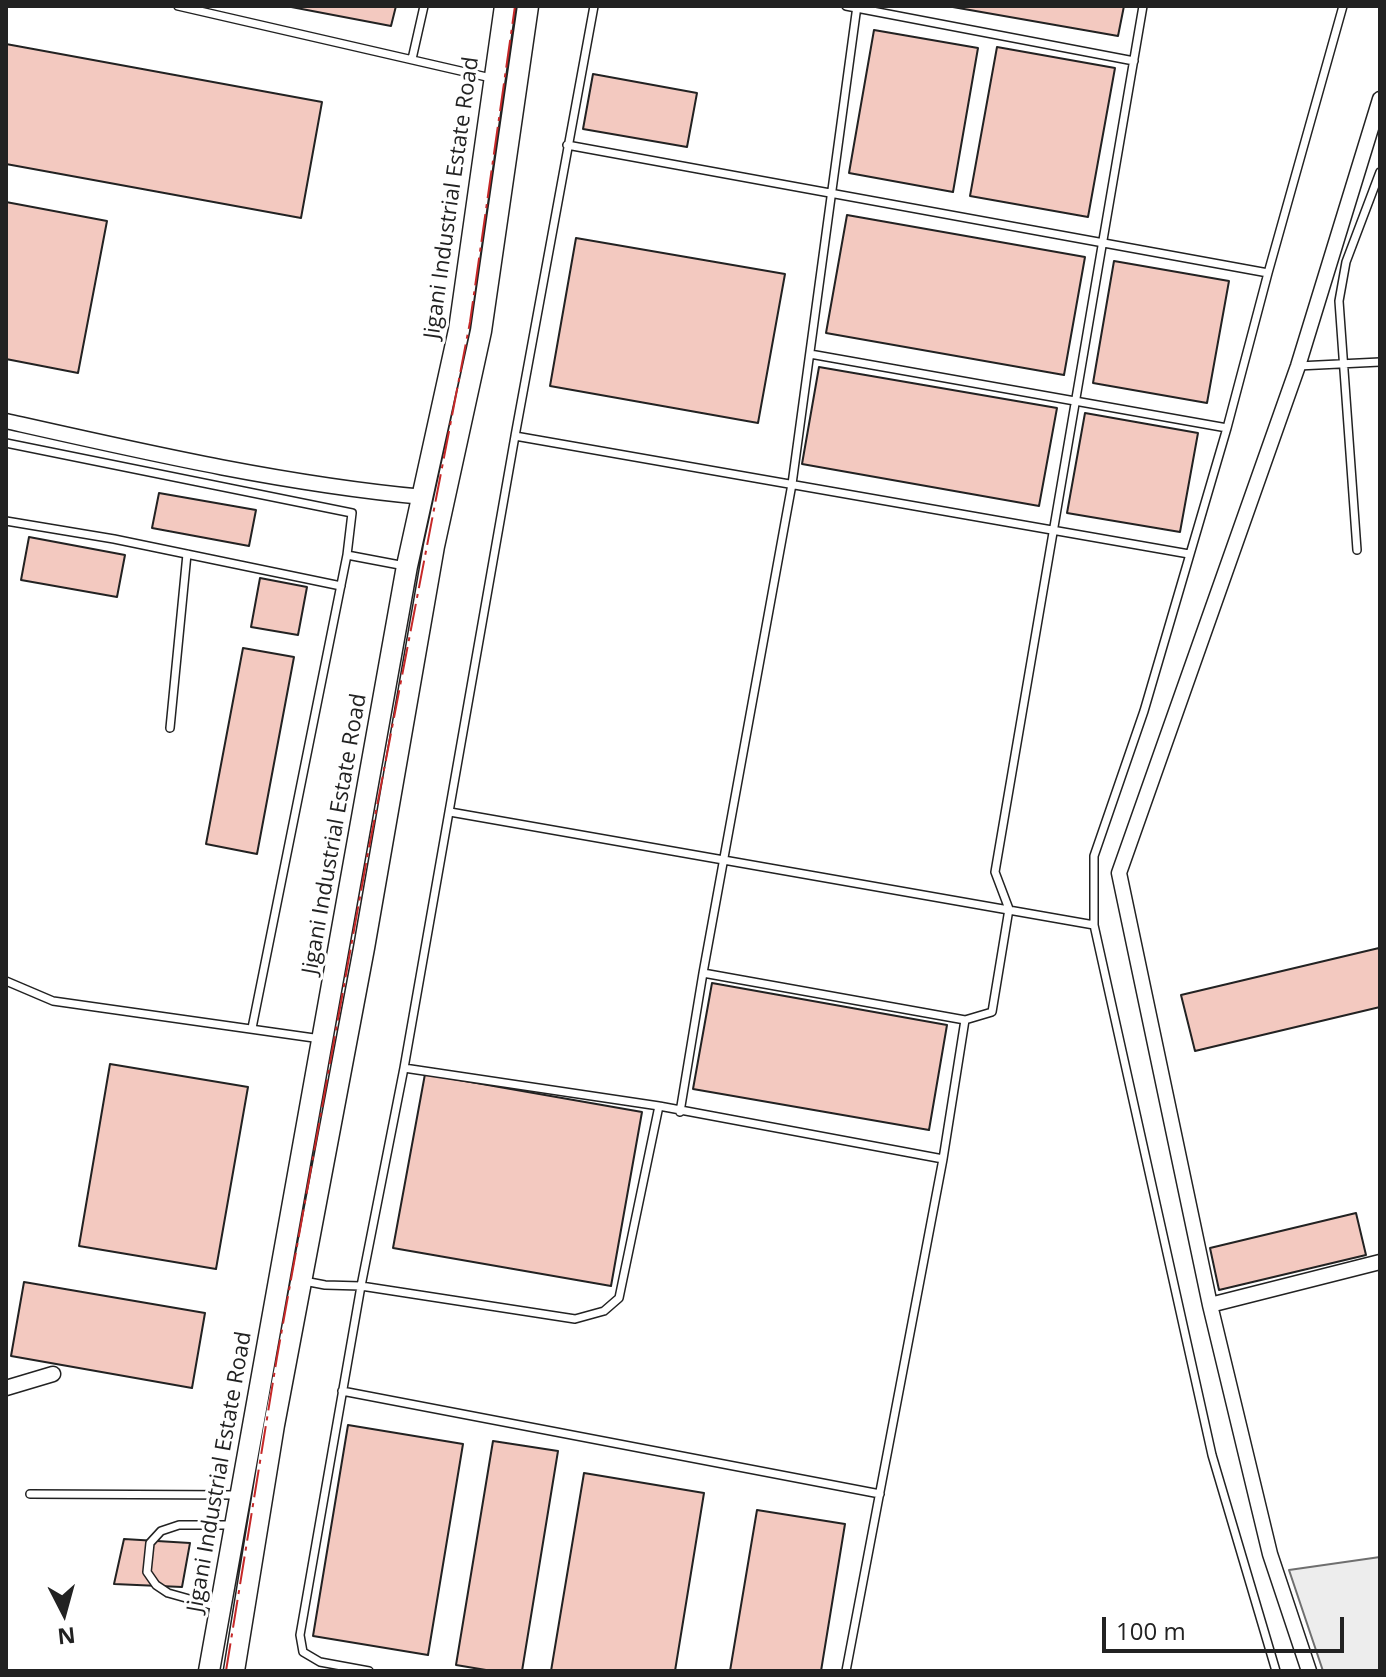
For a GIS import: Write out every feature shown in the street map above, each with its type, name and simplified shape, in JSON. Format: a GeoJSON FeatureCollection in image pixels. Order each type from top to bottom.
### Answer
{"type":"FeatureCollection","features":[{"type":"Feature","properties":{"kind":"main road","name":"Jigani Industrial Estate Road"},"geometry":{"type":"LineString","coordinates":[[209,1671],[407,566],[459,330],[505,6]]}},
{"type":"Feature","properties":{"kind":"main road","name":"Jigani Industrial Estate Road"},"geometry":{"type":"LineString","coordinates":[[234,1671],[274,1425],[364,948],[434,546],[481,331],[528,6]]}},
{"type":"Feature","properties":{"kind":"street"},"geometry":{"type":"LineString","coordinates":[[1309,1671],[1270,1554],[1210,1305],[1119,873],[1298,366],[1380,99]]}},
{"type":"Feature","properties":{"kind":"street"},"geometry":{"type":"LineString","coordinates":[[6,421],[174,458],[335,488],[424,497]]}},
{"type":"Feature","properties":{"kind":"street"},"geometry":{"type":"LineString","coordinates":[[1210,1305],[1380,1262]]}},
{"type":"Feature","properties":{"kind":"street"},"geometry":{"type":"LineString","coordinates":[[6,1388],[53,1374]]}},
{"type":"Feature","properties":{"kind":"lane"},"geometry":{"type":"LineString","coordinates":[[178,6],[493,78]]}},
{"type":"Feature","properties":{"kind":"lane"},"geometry":{"type":"LineString","coordinates":[[412,59],[424,6]]}},
{"type":"Feature","properties":{"kind":"lane"},"geometry":{"type":"LineString","coordinates":[[369,1671],[320,1662],[303,1652],[300,1635],[594,6]]}},
{"type":"Feature","properties":{"kind":"lane"},"geometry":{"type":"LineString","coordinates":[[846,6],[1134,61]]}},
{"type":"Feature","properties":{"kind":"lane"},"geometry":{"type":"LineString","coordinates":[[703,973],[965,1020],[992,1012],[1009,909],[995,872],[1143,6]]}},
{"type":"Feature","properties":{"kind":"lane"},"geometry":{"type":"LineString","coordinates":[[1276,1671],[1212,1455],[1094,925],[1094,856],[1144,711],[1227,428],[1343,6]]}},
{"type":"Feature","properties":{"kind":"lane"},"geometry":{"type":"LineString","coordinates":[[680,1112],[792,484],[857,7]]}},
{"type":"Feature","properties":{"kind":"lane"},"geometry":{"type":"LineString","coordinates":[[567,145],[1268,273]]}},
{"type":"Feature","properties":{"kind":"lane"},"geometry":{"type":"LineString","coordinates":[[1357,550],[1339,301],[1346,262],[1380,172]]}},
{"type":"Feature","properties":{"kind":"lane"},"geometry":{"type":"LineString","coordinates":[[810,354],[1227,428]]}},
{"type":"Feature","properties":{"kind":"lane"},"geometry":{"type":"LineString","coordinates":[[1298,366],[1380,362]]}},
{"type":"Feature","properties":{"kind":"lane"},"geometry":{"type":"LineString","coordinates":[[515,436],[1189,554]]}},
{"type":"Feature","properties":{"kind":"lane"},"geometry":{"type":"LineString","coordinates":[[6,443],[352,513],[341,586],[252,1028]]}},
{"type":"Feature","properties":{"kind":"lane"},"geometry":{"type":"LineString","coordinates":[[6,521],[341,586]]}},
{"type":"Feature","properties":{"kind":"lane"},"geometry":{"type":"LineString","coordinates":[[170,728],[187,554]]}},
{"type":"Feature","properties":{"kind":"lane"},"geometry":{"type":"LineString","coordinates":[[347,555],[407,566]]}},
{"type":"Feature","properties":{"kind":"lane"},"geometry":{"type":"LineString","coordinates":[[450,812],[1094,925]]}},
{"type":"Feature","properties":{"kind":"lane"},"geometry":{"type":"LineString","coordinates":[[6,981],[53,1001],[324,1039]]}},
{"type":"Feature","properties":{"kind":"lane"},"geometry":{"type":"LineString","coordinates":[[846,1671],[943,1159],[965,1020]]}},
{"type":"Feature","properties":{"kind":"lane"},"geometry":{"type":"LineString","coordinates":[[404,1068],[659,1106],[943,1159]]}},
{"type":"Feature","properties":{"kind":"lane"},"geometry":{"type":"LineString","coordinates":[[302,1281],[361,1286],[575,1319],[604,1311],[619,1298],[659,1106]]}},
{"type":"Feature","properties":{"kind":"lane"},"geometry":{"type":"LineString","coordinates":[[342,1391],[880,1494]]}},
{"type":"Feature","properties":{"kind":"lane"},"geometry":{"type":"LineString","coordinates":[[30,1494],[240,1495]]}},
{"type":"Feature","properties":{"kind":"lane"},"geometry":{"type":"LineString","coordinates":[[220,1607],[168,1593],[156,1585],[147,1572],[150,1543],[161,1531],[179,1525],[235,1525]]}},
{"type":"Feature","properties":{"kind":"shaded area"},"geometry":{"type":"Polygon","coordinates":[[[1380,1557],[1380,1671],[1323,1671],[1289,1570],[1380,1557]]]}},
{"type":"Feature","properties":{"kind":"building"},"geometry":{"type":"Polygon","coordinates":[[[286,6],[396,6],[391,26],[286,6]]]}},
{"type":"Feature","properties":{"kind":"building"},"geometry":{"type":"Polygon","coordinates":[[[947,6],[1124,6],[1118,36],[947,6]]]}},
{"type":"Feature","properties":{"kind":"building"},"geometry":{"type":"Polygon","coordinates":[[[874,30],[978,48],[953,192],[849,173],[874,30]]]}},
{"type":"Feature","properties":{"kind":"building"},"geometry":{"type":"Polygon","coordinates":[[[6,44],[322,102],[301,218],[6,164],[6,44]]]}},
{"type":"Feature","properties":{"kind":"building"},"geometry":{"type":"Polygon","coordinates":[[[997,47],[1115,68],[1088,217],[970,196],[997,47]]]}},
{"type":"Feature","properties":{"kind":"building"},"geometry":{"type":"Polygon","coordinates":[[[593,74],[697,93],[687,147],[583,129],[593,74]]]}},
{"type":"Feature","properties":{"kind":"building"},"geometry":{"type":"Polygon","coordinates":[[[6,202],[107,221],[78,373],[6,359],[6,202]]]}},
{"type":"Feature","properties":{"kind":"building"},"geometry":{"type":"Polygon","coordinates":[[[847,215],[1085,257],[1064,375],[826,333],[847,215]]]}},
{"type":"Feature","properties":{"kind":"building"},"geometry":{"type":"Polygon","coordinates":[[[576,238],[785,274],[758,423],[550,386],[576,238]]]}},
{"type":"Feature","properties":{"kind":"building"},"geometry":{"type":"Polygon","coordinates":[[[1114,261],[1229,281],[1207,403],[1093,383],[1114,261]]]}},
{"type":"Feature","properties":{"kind":"building"},"geometry":{"type":"Polygon","coordinates":[[[819,367],[1057,408],[1039,506],[802,464],[819,367]]]}},
{"type":"Feature","properties":{"kind":"building"},"geometry":{"type":"Polygon","coordinates":[[[1085,413],[1198,433],[1180,532],[1067,513],[1085,413]]]}},
{"type":"Feature","properties":{"kind":"building"},"geometry":{"type":"Polygon","coordinates":[[[159,493],[256,510],[249,546],[152,528],[159,493]]]}},
{"type":"Feature","properties":{"kind":"building"},"geometry":{"type":"Polygon","coordinates":[[[29,537],[125,555],[117,597],[21,580],[29,537]]]}},
{"type":"Feature","properties":{"kind":"building"},"geometry":{"type":"Polygon","coordinates":[[[260,578],[307,587],[298,635],[251,627],[260,578]]]}},
{"type":"Feature","properties":{"kind":"building"},"geometry":{"type":"Polygon","coordinates":[[[243,648],[294,657],[257,854],[206,844],[243,648]]]}},
{"type":"Feature","properties":{"kind":"building"},"geometry":{"type":"Polygon","coordinates":[[[1379,948],[1380,1007],[1195,1051],[1181,995],[1379,948]]]}},
{"type":"Feature","properties":{"kind":"building"},"geometry":{"type":"Polygon","coordinates":[[[712,983],[947,1025],[929,1130],[693,1089],[712,983]]]}},
{"type":"Feature","properties":{"kind":"building"},"geometry":{"type":"Polygon","coordinates":[[[110,1064],[248,1087],[216,1269],[79,1246],[110,1064]]]}},
{"type":"Feature","properties":{"kind":"building"},"geometry":{"type":"Polygon","coordinates":[[[425,1074],[642,1112],[611,1286],[393,1248],[425,1074]]]}},
{"type":"Feature","properties":{"kind":"building"},"geometry":{"type":"Polygon","coordinates":[[[1356,1213],[1366,1255],[1219,1290],[1210,1248],[1356,1213]]]}},
{"type":"Feature","properties":{"kind":"building"},"geometry":{"type":"Polygon","coordinates":[[[24,1282],[205,1313],[192,1388],[11,1356],[24,1282]]]}},
{"type":"Feature","properties":{"kind":"building"},"geometry":{"type":"Polygon","coordinates":[[[348,1425],[463,1444],[428,1655],[313,1636],[348,1425]]]}},
{"type":"Feature","properties":{"kind":"building"},"geometry":{"type":"Polygon","coordinates":[[[493,1441],[558,1451],[522,1671],[492,1671],[456,1665],[493,1441]]]}},
{"type":"Feature","properties":{"kind":"building"},"geometry":{"type":"Polygon","coordinates":[[[584,1473],[704,1493],[675,1671],[551,1671],[584,1473]]]}},
{"type":"Feature","properties":{"kind":"building"},"geometry":{"type":"Polygon","coordinates":[[[757,1510],[845,1524],[821,1671],[730,1671],[757,1510]]]}},
{"type":"Feature","properties":{"kind":"building"},"geometry":{"type":"Polygon","coordinates":[[[124,1539],[190,1543],[182,1587],[114,1584],[124,1539]]]}},
{"type":"Feature","properties":{"kind":"power"},"geometry":{"type":"LineString","coordinates":[[226,1671],[277,1357],[367,858],[470,322],[515,6]]}}]}
